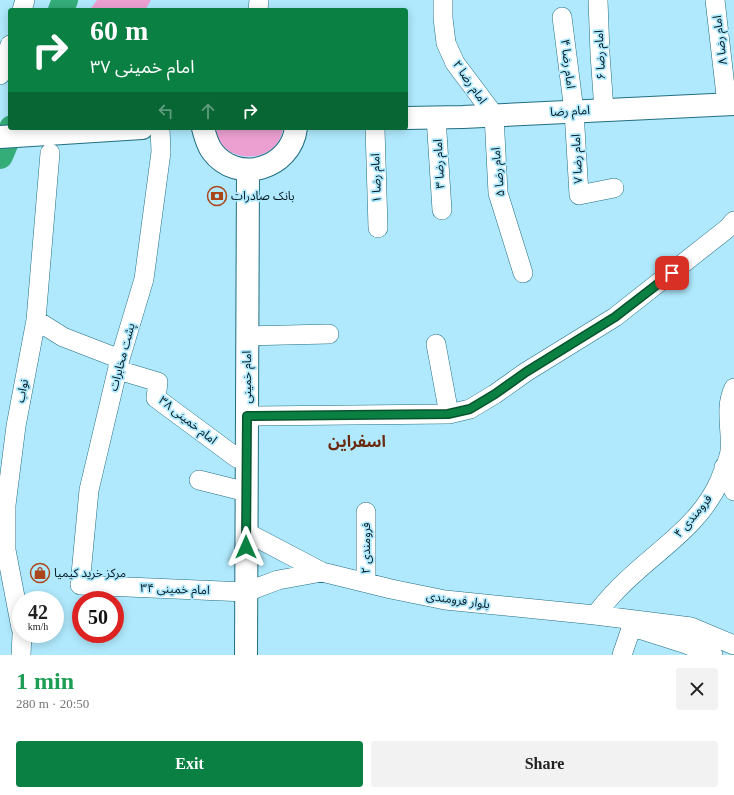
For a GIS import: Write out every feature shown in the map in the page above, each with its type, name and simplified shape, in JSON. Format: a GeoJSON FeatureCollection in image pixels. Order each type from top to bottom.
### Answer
{"type":"FeatureCollection","features":[{"type":"Feature","properties":{"kind":"main road","name":"امام رضا"},"geometry":{"type":"LineString","coordinates":[[408,118],[731,104]]}},
{"type":"Feature","properties":{"kind":"main road"},"geometry":{"type":"LineString","coordinates":[[0,136],[106,130]]}},
{"type":"Feature","properties":{"kind":"main road"},"geometry":{"type":"LineString","coordinates":[[203,130],[205,139],[212,151],[222,161],[234,167],[248,170],[263,168],[277,161],[288,150],[295,136],[296,130]]}},
{"type":"Feature","properties":{"kind":"main road","name":"امام خمینی"},"geometry":{"type":"LineString","coordinates":[[246,655],[248,170]]}},
{"type":"Feature","properties":{"kind":"street","name":"امام رضا ۲"},"geometry":{"type":"LineString","coordinates":[[444,0],[443,18],[446,43],[452,57],[494,115]]}},
{"type":"Feature","properties":{"kind":"street","name":"امام رضا ۶"},"geometry":{"type":"LineString","coordinates":[[598,0],[604,110]]}},
{"type":"Feature","properties":{"kind":"street","name":"امام رضا ۸"},"geometry":{"type":"LineString","coordinates":[[715,0],[731,104]]}},
{"type":"Feature","properties":{"kind":"street","name":"امام رضا ۴"},"geometry":{"type":"LineString","coordinates":[[562,17],[574,111]]}},
{"type":"Feature","properties":{"kind":"street"},"geometry":{"type":"LineString","coordinates":[[0,75],[8,51]]}},
{"type":"Feature","properties":{"kind":"street","name":"امام رضا ۷"},"geometry":{"type":"LineString","coordinates":[[574,111],[579,194],[614,188]]}},
{"type":"Feature","properties":{"kind":"street","name":"امام رضا ۵"},"geometry":{"type":"LineString","coordinates":[[494,115],[498,194],[523,273]]}},
{"type":"Feature","properties":{"kind":"street","name":"امام رضا ۳"},"geometry":{"type":"LineString","coordinates":[[436,117],[442,210]]}},
{"type":"Feature","properties":{"kind":"street","name":"پشت مخابرات"},"geometry":{"type":"LineString","coordinates":[[80,585],[89,490],[119,364],[144,279],[161,152],[160,130]]}},
{"type":"Feature","properties":{"kind":"street","name":"امام رضا ۱"},"geometry":{"type":"LineString","coordinates":[[375,130],[378,228]]}},
{"type":"Feature","properties":{"kind":"street","name":"نواب"},"geometry":{"type":"LineString","coordinates":[[14,591],[6,550],[6,505],[16,426],[36,320],[50,153]]}},
{"type":"Feature","properties":{"kind":"street"},"geometry":{"type":"LineString","coordinates":[[247,416],[448,414],[470,409],[495,394],[526,372],[615,317],[728,228],[734,221]]}},
{"type":"Feature","properties":{"kind":"street"},"geometry":{"type":"LineString","coordinates":[[36,320],[63,337],[119,364]]}},
{"type":"Feature","properties":{"kind":"street"},"geometry":{"type":"LineString","coordinates":[[248,336],[329,334]]}},
{"type":"Feature","properties":{"kind":"street"},"geometry":{"type":"LineString","coordinates":[[436,344],[448,414]]}},
{"type":"Feature","properties":{"kind":"street","name":"امام خمینی ۳۸"},"geometry":{"type":"LineString","coordinates":[[119,364],[158,382],[156,398],[237,458],[247,458]]}},
{"type":"Feature","properties":{"kind":"street","name":"فرومندی ۴"},"geometry":{"type":"LineString","coordinates":[[595,615],[615,592],[683,531],[706,504],[719,481],[730,452],[728,414],[731,394],[734,388]]}},
{"type":"Feature","properties":{"kind":"street"},"geometry":{"type":"LineString","coordinates":[[724,467],[734,491]]}},
{"type":"Feature","properties":{"kind":"street"},"geometry":{"type":"LineString","coordinates":[[199,480],[247,492]]}},
{"type":"Feature","properties":{"kind":"street","name":"فرومندی ۲"},"geometry":{"type":"LineString","coordinates":[[366,512],[366,583]]}},
{"type":"Feature","properties":{"kind":"street"},"geometry":{"type":"LineString","coordinates":[[246,532],[322,572]]}},
{"type":"Feature","properties":{"kind":"street"},"geometry":{"type":"LineString","coordinates":[[246,592],[278,580],[322,572]]}},
{"type":"Feature","properties":{"kind":"street","name":"بلوار فرومندی"},"geometry":{"type":"LineString","coordinates":[[322,572],[445,600],[595,615],[633,623],[691,627],[734,645]]}},
{"type":"Feature","properties":{"kind":"street","name":"امام خمینی ۳۴"},"geometry":{"type":"LineString","coordinates":[[80,585],[246,592]]}},
{"type":"Feature","properties":{"kind":"street"},"geometry":{"type":"LineString","coordinates":[[622,655],[633,623]]}},
{"type":"Feature","properties":{"kind":"street","name":"بلوار فرومندی"},"geometry":{"type":"LineString","coordinates":[[633,623],[713,655]]}},
{"type":"Feature","properties":{"kind":"street"},"geometry":{"type":"LineString","coordinates":[[21,655],[22,643]]}},
{"type":"Feature","properties":{"kind":"shaded area"},"geometry":{"type":"Polygon","coordinates":[[[97,0],[151,0],[146,8],[91,8],[97,0]]]}},
{"type":"Feature","properties":{"kind":"shaded area"},"geometry":{"type":"Polygon","coordinates":[[[216,130],[282,130],[279,141],[271,150],[260,155],[237,155],[227,149],[219,140],[216,130]]]}},
{"type":"Feature","properties":{"kind":"waterway"},"geometry":{"type":"LineString","coordinates":[[62,8],[65,0]]}},
{"type":"Feature","properties":{"kind":"waterway"},"geometry":{"type":"LineString","coordinates":[[0,156],[11,130]]}},
{"type":"Feature","properties":{"kind":"place","name":"بانک صادرات"},"geometry":{"type":"Point","coordinates":[217,196]}},
{"type":"Feature","properties":{"kind":"place","name":"مرکز خرید کیمیا"},"geometry":{"type":"Point","coordinates":[40,573]}},
{"type":"Feature","properties":{"kind":"district","name":"اسفراین"},"geometry":{"type":"Point","coordinates":[357,441]}},
{"type":"Feature","properties":{"kind":"route"},"geometry":{"type":"LineString","coordinates":[[246,547],[247,416],[448,414],[470,409],[495,394],[526,372],[615,317],[672,273]]}}]}
